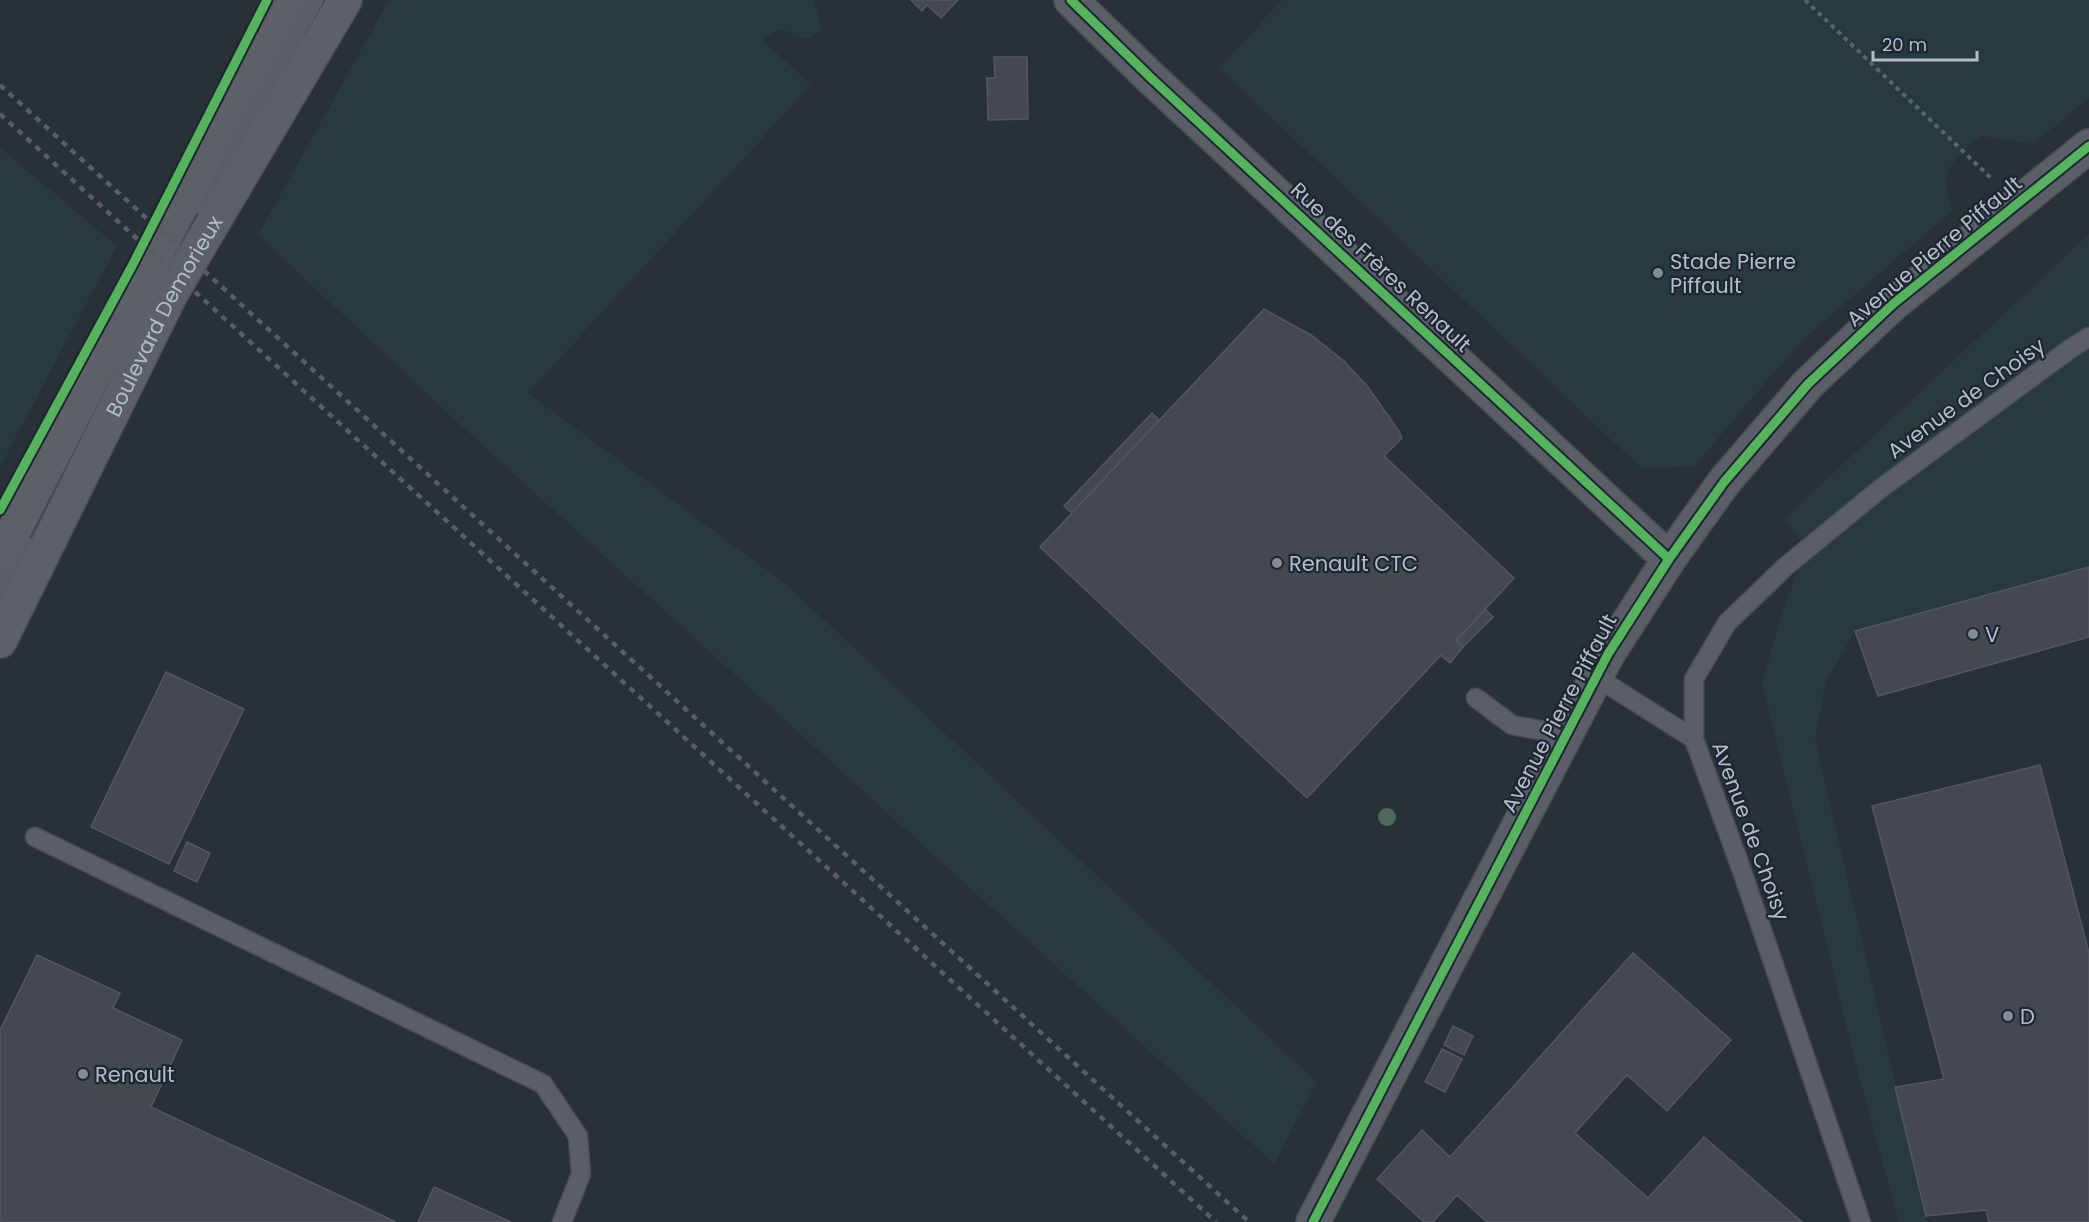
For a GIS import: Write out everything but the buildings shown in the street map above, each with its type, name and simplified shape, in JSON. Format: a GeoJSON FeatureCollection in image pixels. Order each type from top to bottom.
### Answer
{"type":"FeatureCollection","features":[{"type":"Feature","properties":{"kind":"main road","name":"Boulevard Demorieux"},"geometry":{"type":"LineString","coordinates":[[0,558],[287,0]]}},
{"type":"Feature","properties":{"kind":"main road","name":"Boulevard Demorieux"},"geometry":{"type":"LineString","coordinates":[[0,640],[171,294],[345,0]]}},
{"type":"Feature","properties":{"kind":"street","name":"Rue des Frères Renault"},"geometry":{"type":"LineString","coordinates":[[1071,0],[1157,84],[1669,559]]}},
{"type":"Feature","properties":{"kind":"street","name":"Avenue Pierre Piffault"},"geometry":{"type":"LineString","coordinates":[[1313,1222],[1608,654],[1669,559],[1724,482],[1808,384],[1893,304],[2089,146]]}},
{"type":"Feature","properties":{"kind":"lane"},"geometry":{"type":"LineString","coordinates":[[0,594],[171,257],[314,0]]}},
{"type":"Feature","properties":{"kind":"lane","name":"Avenue de Choisy"},"geometry":{"type":"LineString","coordinates":[[1861,1222],[1742,871],[1694,739],[1694,678],[1726,623],[1785,567],[1880,489],[2089,337]]}},
{"type":"Feature","properties":{"kind":"lane"},"geometry":{"type":"LineString","coordinates":[[1596,677],[1694,739]]}},
{"type":"Feature","properties":{"kind":"lane"},"geometry":{"type":"LineString","coordinates":[[1476,698],[1512,725],[1566,735]]}},
{"type":"Feature","properties":{"kind":"lane"},"geometry":{"type":"LineString","coordinates":[[35,837],[543,1084],[578,1136],[581,1174],[562,1222]]}},
{"type":"Feature","properties":{"kind":"path"},"geometry":{"type":"LineString","coordinates":[[1805,0],[2018,204]]}},
{"type":"Feature","properties":{"kind":"green space"},"geometry":{"type":"Polygon","coordinates":[[[389,0],[814,0],[822,30],[807,39],[779,29],[762,39],[811,85],[528,393],[787,585],[1317,1082],[1274,1164],[484,447],[258,235],[389,0]]]}},
{"type":"Feature","properties":{"kind":"green space","name":"Stade Pierre Piffault"},"geometry":{"type":"Polygon","coordinates":[[[1282,0],[2089,0],[2089,98],[2033,144],[1982,136],[1973,143],[1957,159],[1947,174],[1952,211],[1807,336],[1695,466],[1642,469],[1219,68],[1282,0]]]}},
{"type":"Feature","properties":{"kind":"green space"},"geometry":{"type":"Polygon","coordinates":[[[0,148],[117,246],[0,467],[0,148]]]}},
{"type":"Feature","properties":{"kind":"green space"},"geometry":{"type":"Polygon","coordinates":[[[2089,234],[2089,567],[1855,631],[1826,681],[1815,739],[1927,1222],[1899,1222],[1859,1077],[1762,683],[1782,613],[1806,550],[1785,518],[2089,234]]]}},
{"type":"Feature","properties":{"kind":"railway"},"geometry":{"type":"LineString","coordinates":[[0,85],[1249,1222]]}},
{"type":"Feature","properties":{"kind":"railway"},"geometry":{"type":"LineString","coordinates":[[0,114],[1216,1222]]}},
{"type":"Feature","properties":{"kind":"cycle path"},"geometry":{"type":"LineString","coordinates":[[0,510],[132,266],[267,0]]}},
{"type":"Feature","properties":{"kind":"cycle path"},"geometry":{"type":"LineString","coordinates":[[1071,0],[1150,77],[1669,559]]}},
{"type":"Feature","properties":{"kind":"cycle path"},"geometry":{"type":"LineString","coordinates":[[1313,1222],[1608,654],[1669,559],[1724,482],[1808,384],[1893,304],[2089,146]]}},
{"type":"Feature","properties":{"kind":"place","name":"Stade Pierre Piffault"},"geometry":{"type":"Point","coordinates":[1658,273]}},
{"type":"Feature","properties":{"kind":"place","name":"Renault CTC"},"geometry":{"type":"Point","coordinates":[1277,563]}},
{"type":"Feature","properties":{"kind":"place","name":"V"},"geometry":{"type":"Point","coordinates":[1973,634]}},
{"type":"Feature","properties":{"kind":"place","name":"D"},"geometry":{"type":"Point","coordinates":[2008,1016]}},
{"type":"Feature","properties":{"kind":"place","name":"Renault"},"geometry":{"type":"Point","coordinates":[83,1074]}}]}
